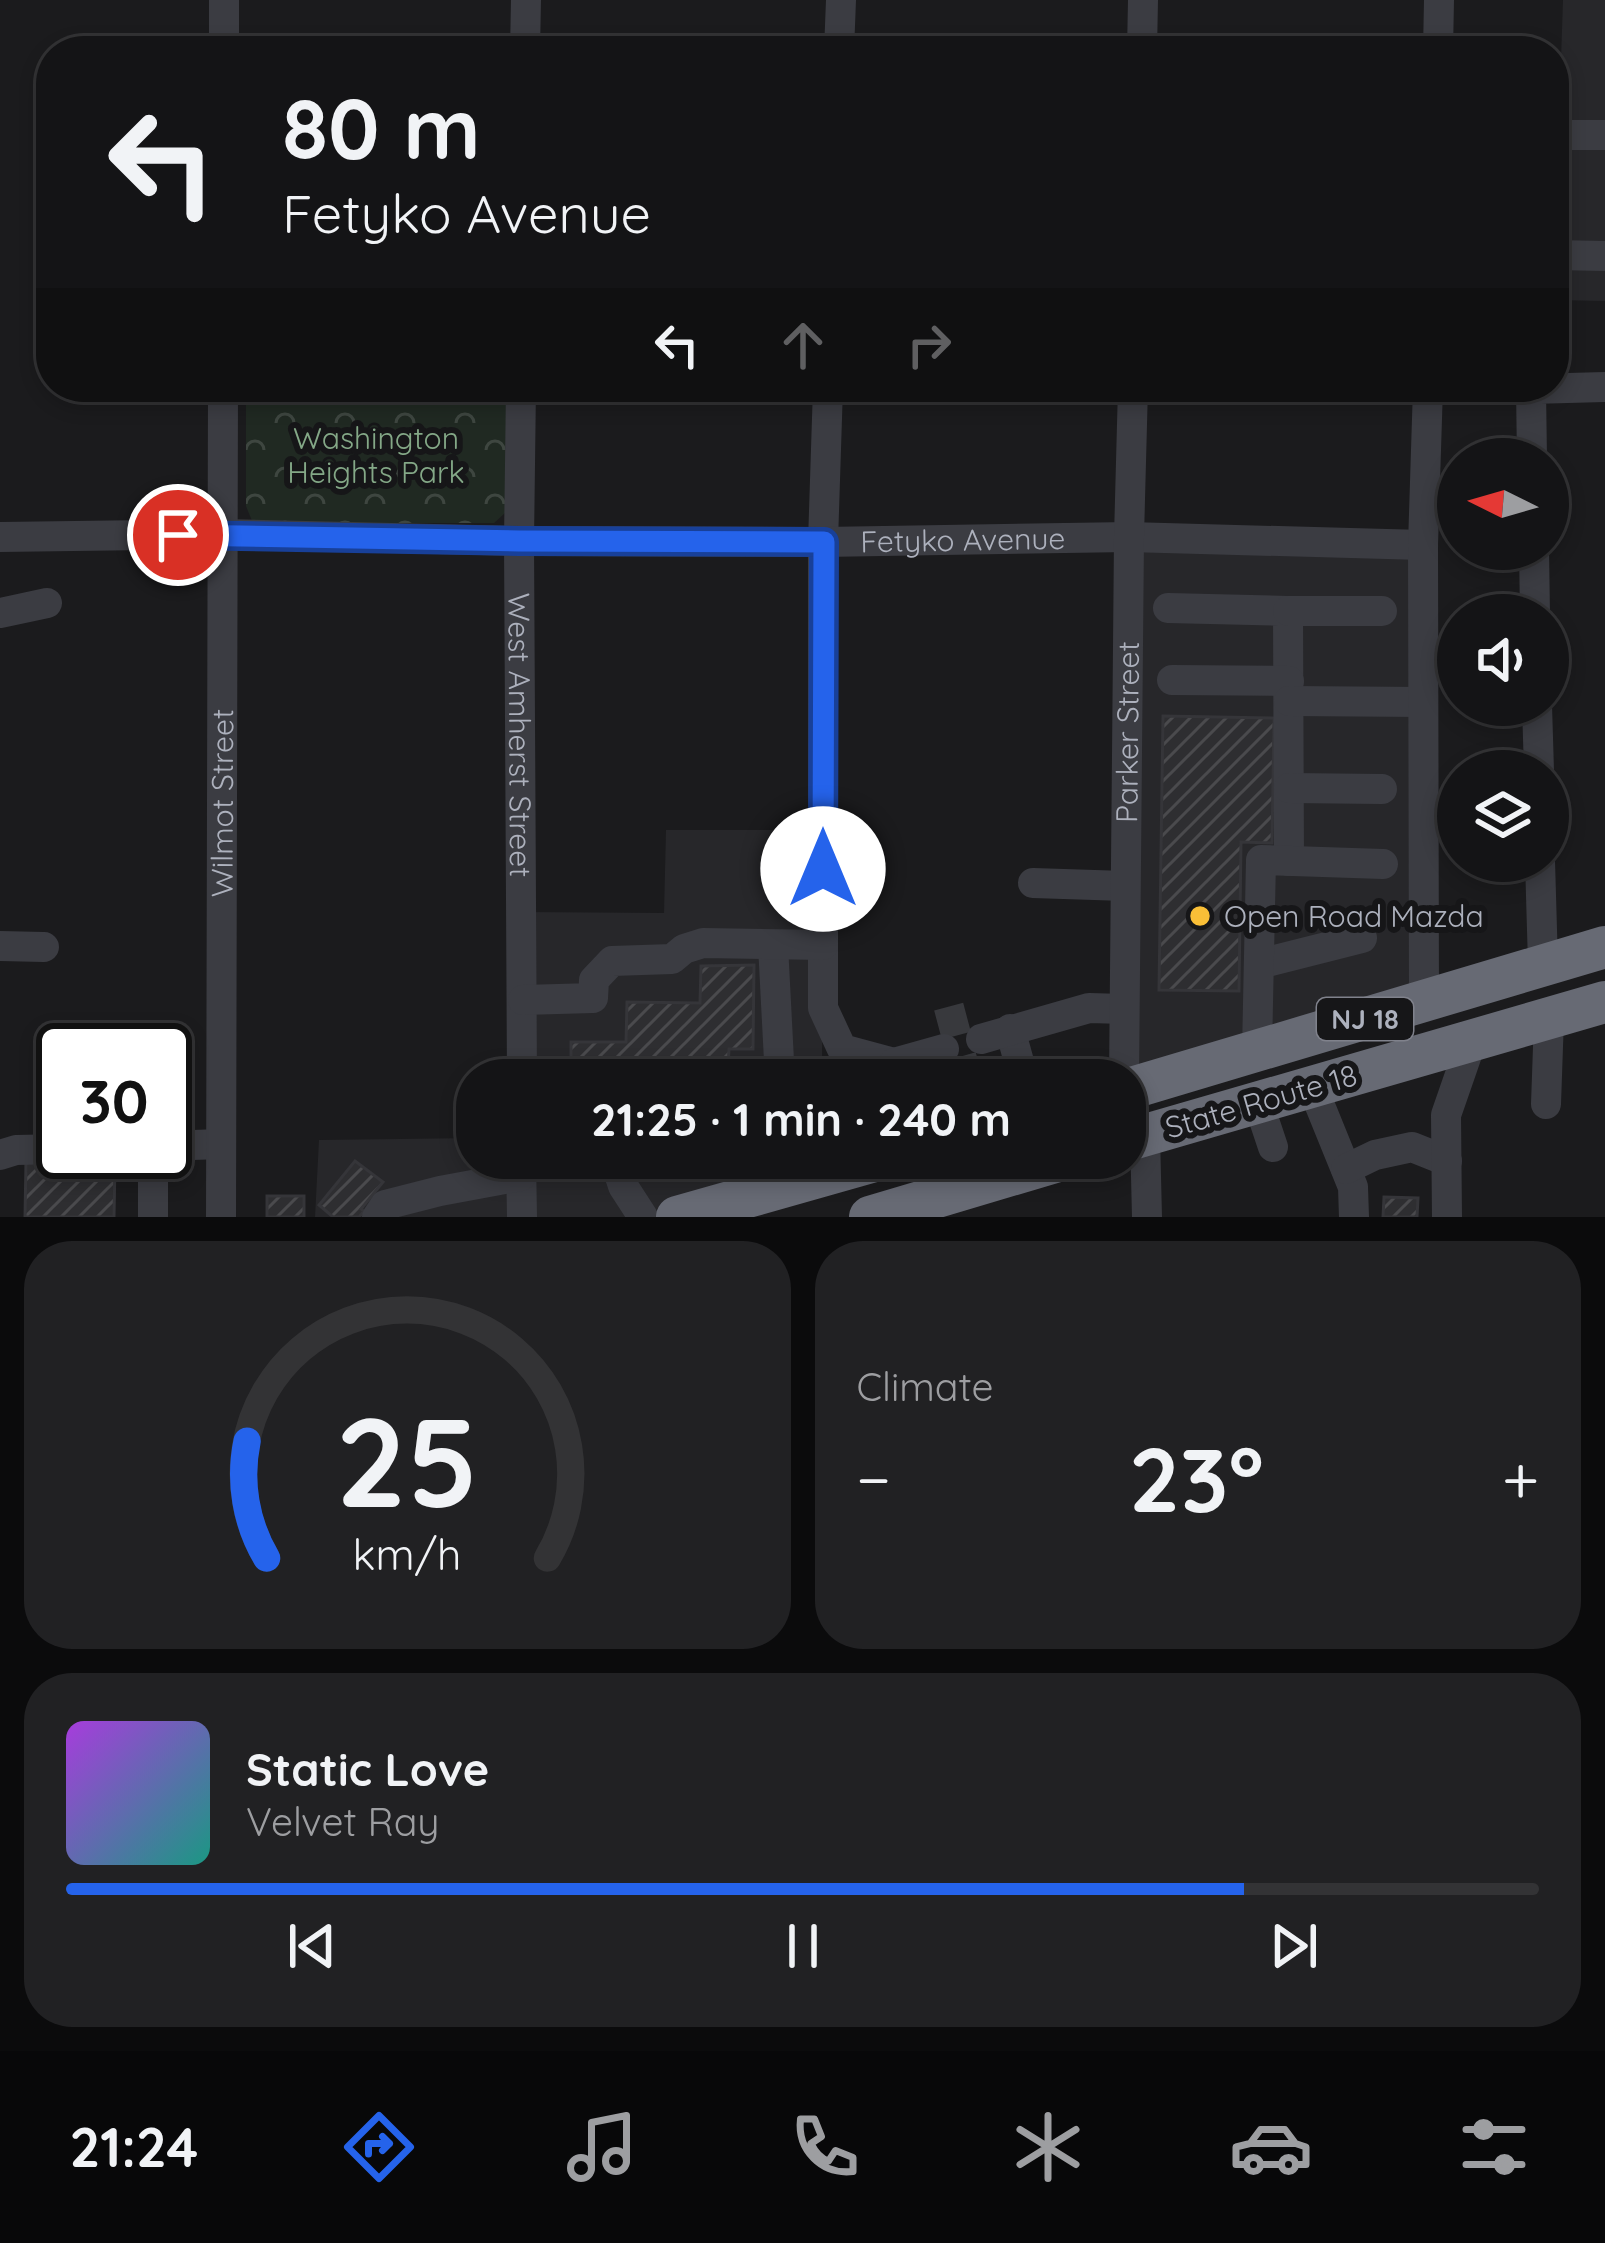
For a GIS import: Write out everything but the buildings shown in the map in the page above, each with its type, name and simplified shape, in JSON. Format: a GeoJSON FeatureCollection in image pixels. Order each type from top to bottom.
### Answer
{"type":"FeatureCollection","features":[{"type":"Feature","properties":{"kind":"highway","name":"State Route 18"},"geometry":{"type":"LineString","coordinates":[[1146,1084],[1605,947]]}},
{"type":"Feature","properties":{"kind":"highway","name":"State Route 18"},"geometry":{"type":"LineString","coordinates":[[1146,1135],[1605,1002]]}},
{"type":"Feature","properties":{"kind":"highway"},"geometry":{"type":"LineString","coordinates":[[677,1217],[752,1208],[829,1179]]}},
{"type":"Feature","properties":{"kind":"highway"},"geometry":{"type":"LineString","coordinates":[[870,1217],[998,1179]]}},
{"type":"Feature","properties":{"kind":"street"},"geometry":{"type":"LineString","coordinates":[[224,0],[224,36]]}},
{"type":"Feature","properties":{"kind":"street"},"geometry":{"type":"LineString","coordinates":[[525,36],[526,0]]}},
{"type":"Feature","properties":{"kind":"street"},"geometry":{"type":"LineString","coordinates":[[840,36],[841,0]]}},
{"type":"Feature","properties":{"kind":"street"},"geometry":{"type":"LineString","coordinates":[[1142,36],[1143,0]]}},
{"type":"Feature","properties":{"kind":"street"},"geometry":{"type":"LineString","coordinates":[[1438,36],[1439,0]]}},
{"type":"Feature","properties":{"kind":"street"},"geometry":{"type":"LineString","coordinates":[[1569,135],[1605,135]]}},
{"type":"Feature","properties":{"kind":"street"},"geometry":{"type":"LineString","coordinates":[[1569,255],[1605,256]]}},
{"type":"Feature","properties":{"kind":"street"},"geometry":{"type":"LineString","coordinates":[[1569,387],[1605,386]]}},
{"type":"Feature","properties":{"kind":"street","name":"Wilmot Street"},"geometry":{"type":"LineString","coordinates":[[221,1217],[223,402]]}},
{"type":"Feature","properties":{"kind":"street","name":"West Amherst Street"},"geometry":{"type":"LineString","coordinates":[[521,402],[522,1059]]}},
{"type":"Feature","properties":{"kind":"street"},"geometry":{"type":"LineString","coordinates":[[828,402],[824,1008],[842,1049],[923,1058]]}},
{"type":"Feature","properties":{"kind":"street","name":"Parker Street"},"geometry":{"type":"LineString","coordinates":[[1124,1059],[1133,402]]}},
{"type":"Feature","properties":{"kind":"street"},"geometry":{"type":"LineString","coordinates":[[1424,1001],[1428,402]]}},
{"type":"Feature","properties":{"kind":"street"},"geometry":{"type":"LineString","coordinates":[[1531,402],[1532,438]]}},
{"type":"Feature","properties":{"kind":"street","name":"Fetyko Avenue"},"geometry":{"type":"LineString","coordinates":[[0,537],[223,534],[824,542],[1129,537],[1424,545]]}},
{"type":"Feature","properties":{"kind":"street"},"geometry":{"type":"LineString","coordinates":[[0,614],[47,603]]}},
{"type":"Feature","properties":{"kind":"street"},"geometry":{"type":"LineString","coordinates":[[1168,608],[1382,611]]}},
{"type":"Feature","properties":{"kind":"street"},"geometry":{"type":"LineString","coordinates":[[1288,611],[1289,861]]}},
{"type":"Feature","properties":{"kind":"street"},"geometry":{"type":"LineString","coordinates":[[1172,680],[1424,702]]}},
{"type":"Feature","properties":{"kind":"street"},"geometry":{"type":"LineString","coordinates":[[1289,788],[1382,788]]}},
{"type":"Feature","properties":{"kind":"street"},"geometry":{"type":"LineString","coordinates":[[1257,1051],[1261,860],[1383,864]]}},
{"type":"Feature","properties":{"kind":"street"},"geometry":{"type":"LineString","coordinates":[[1541,882],[1543,964]]}},
{"type":"Feature","properties":{"kind":"street"},"geometry":{"type":"LineString","coordinates":[[1033,883],[1126,886]]}},
{"type":"Feature","properties":{"kind":"street"},"geometry":{"type":"LineString","coordinates":[[1259,964],[1362,938]]}},
{"type":"Feature","properties":{"kind":"street"},"geometry":{"type":"LineString","coordinates":[[523,1000],[593,998],[594,980],[612,961],[671,959],[703,943],[823,945]]}},
{"type":"Feature","properties":{"kind":"street"},"geometry":{"type":"LineString","coordinates":[[773,945],[779,1059]]}},
{"type":"Feature","properties":{"kind":"street"},"geometry":{"type":"LineString","coordinates":[[0,946],[44,947]]}},
{"type":"Feature","properties":{"kind":"street"},"geometry":{"type":"LineString","coordinates":[[1006,1059],[988,1037],[1089,1008],[1124,1009]]}},
{"type":"Feature","properties":{"kind":"street"},"geometry":{"type":"LineString","coordinates":[[1546,1104],[1549,1018]]}},
{"type":"Feature","properties":{"kind":"street"},"geometry":{"type":"LineString","coordinates":[[1447,1217],[1446,1115],[1472,1040]]}},
{"type":"Feature","properties":{"kind":"street"},"geometry":{"type":"LineString","coordinates":[[1312,1086],[1351,1191],[1369,1217]]}},
{"type":"Feature","properties":{"kind":"street"},"geometry":{"type":"LineString","coordinates":[[1258,1102],[1273,1147]]}},
{"type":"Feature","properties":{"kind":"street"},"geometry":{"type":"LineString","coordinates":[[192,1145],[221,1144]]}},
{"type":"Feature","properties":{"kind":"street"},"geometry":{"type":"LineString","coordinates":[[1351,1191],[1375,1155],[1412,1148],[1447,1169]]}},
{"type":"Feature","properties":{"kind":"street"},"geometry":{"type":"LineString","coordinates":[[0,1155],[36,1150]]}},
{"type":"Feature","properties":{"kind":"street"},"geometry":{"type":"LineString","coordinates":[[1436,1217],[1435,1195],[1447,1169]]}},
{"type":"Feature","properties":{"kind":"street"},"geometry":{"type":"LineString","coordinates":[[153,1179],[153,1217]]}},
{"type":"Feature","properties":{"kind":"street"},"geometry":{"type":"LineString","coordinates":[[377,1217],[385,1205],[442,1204],[495,1179]]}},
{"type":"Feature","properties":{"kind":"street"},"geometry":{"type":"LineString","coordinates":[[521,1179],[522,1217]]}},
{"type":"Feature","properties":{"kind":"street"},"geometry":{"type":"LineString","coordinates":[[621,1179],[643,1217]]}},
{"type":"Feature","properties":{"kind":"street"},"geometry":{"type":"LineString","coordinates":[[1141,1179],[1147,1217]]}},
{"type":"Feature","properties":{"kind":"shaded area"},"geometry":{"type":"Polygon","coordinates":[[[1563,0],[1605,0],[1605,301],[1569,300],[1569,36],[1562,36],[1563,0]]]}},
{"type":"Feature","properties":{"kind":"shaded area"},"geometry":{"type":"Polygon","coordinates":[[[1129,537],[1423,545],[1424,1001],[1146,1084],[1146,1059],[1125,1059],[1129,537]]]}},
{"type":"Feature","properties":{"kind":"shaded area"},"geometry":{"type":"Polygon","coordinates":[[[666,830],[823,830],[822,1059],[522,1059],[522,912],[664,913],[666,830]]]}},
{"type":"Feature","properties":{"kind":"shaded area"},"geometry":{"type":"Polygon","coordinates":[[[456,1138],[456,1179],[770,1179],[679,1217],[315,1217],[319,1140],[456,1138]]]}},
{"type":"Feature","properties":{"kind":"green space","name":"Washington Heights Park"},"geometry":{"type":"Polygon","coordinates":[[[246,402],[506,402],[507,511],[494,523],[253,523],[246,506],[246,402]]]}},
{"type":"Feature","properties":{"kind":"tunnel"},"geometry":{"type":"LineString","coordinates":[[938,1025],[972,1016]]}},
{"type":"Feature","properties":{"kind":"place","name":"Open Road Mazda"},"geometry":{"type":"Point","coordinates":[1200,916]}},
{"type":"Feature","properties":{"kind":"route"},"geometry":{"type":"LineString","coordinates":[[178,535],[824,542],[823,869]]}}]}
